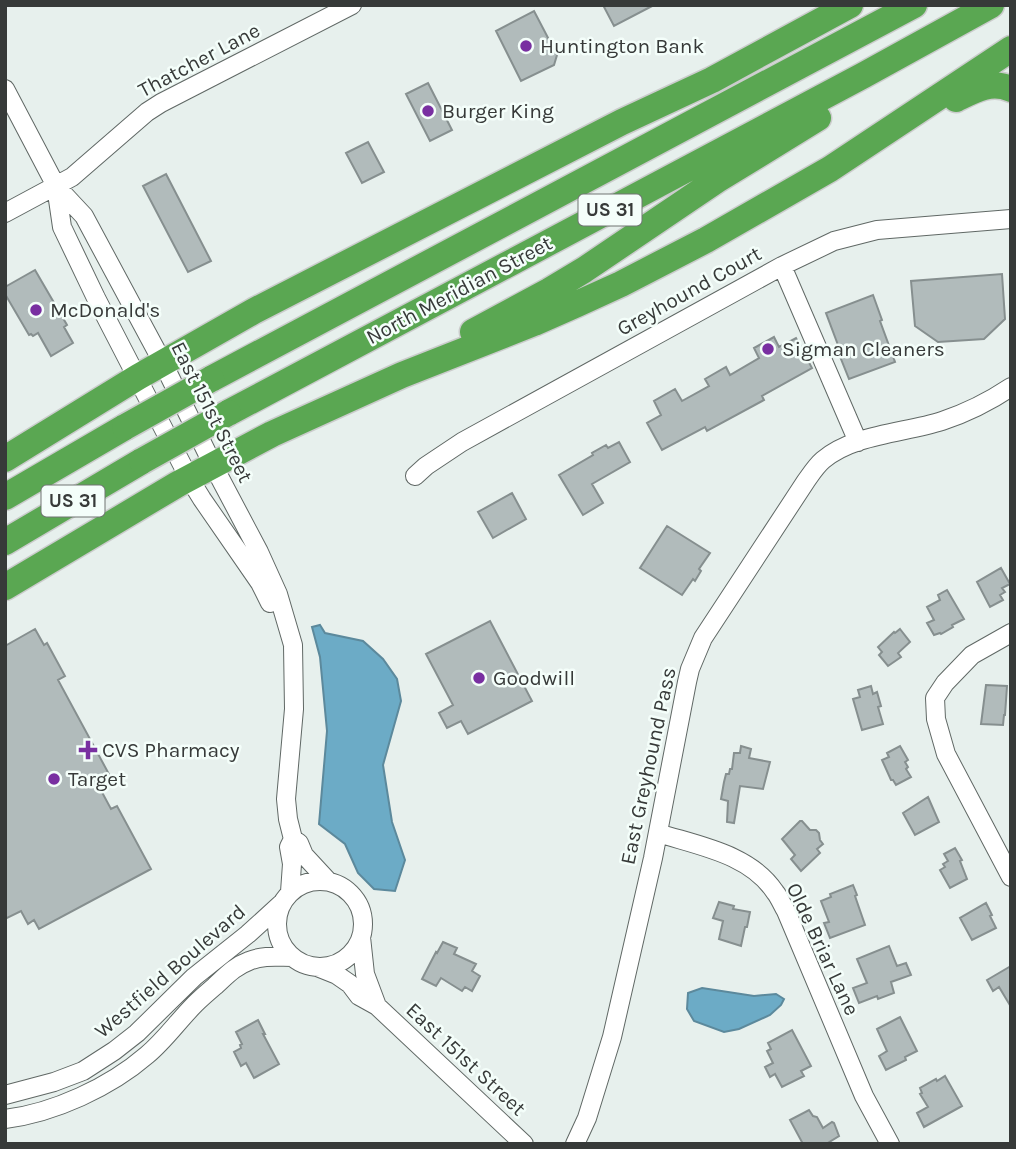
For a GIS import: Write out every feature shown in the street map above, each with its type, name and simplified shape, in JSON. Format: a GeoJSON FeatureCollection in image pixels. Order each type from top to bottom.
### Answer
{"type":"FeatureCollection","features":[{"type":"Feature","properties":{"kind":"highway"},"geometry":{"type":"LineString","coordinates":[[622,122],[820,5]]}},
{"type":"Feature","properties":{"kind":"highway"},"geometry":{"type":"LineString","coordinates":[[5,459],[138,377],[254,311],[622,122],[725,73],[850,5]]}},
{"type":"Feature","properties":{"kind":"highway","name":"North Meridian Street"},"geometry":{"type":"LineString","coordinates":[[5,497],[211,379],[914,5]]}},
{"type":"Feature","properties":{"kind":"highway","name":"North Meridian Street"},"geometry":{"type":"LineString","coordinates":[[5,542],[228,413],[991,5]]}},
{"type":"Feature","properties":{"kind":"highway"},"geometry":{"type":"LineString","coordinates":[[339,403],[442,346],[549,292],[717,180],[997,5]]}},
{"type":"Feature","properties":{"kind":"highway"},"geometry":{"type":"LineString","coordinates":[[5,587],[190,478],[272,434],[402,375],[534,323],[621,284],[748,217],[830,169],[1011,48]]}},
{"type":"Feature","properties":{"kind":"highway"},"geometry":{"type":"LineString","coordinates":[[870,143],[976,89],[988,85],[1011,89]]}},
{"type":"Feature","properties":{"kind":"street","name":"Thatcher Lane"},"geometry":{"type":"LineString","coordinates":[[5,214],[72,177],[161,103],[352,5]]}},
{"type":"Feature","properties":{"kind":"street","name":"East 151st Street"},"geometry":{"type":"LineString","coordinates":[[5,89],[56,186],[84,216],[163,363],[278,594],[293,645],[295,709],[286,799],[288,819],[293,839],[329,882]]}},
{"type":"Feature","properties":{"kind":"street","name":"East 151st Street"},"geometry":{"type":"LineString","coordinates":[[56,186],[62,227],[96,298],[190,478],[264,591],[293,672]]}},
{"type":"Feature","properties":{"kind":"street","name":"Greyhound Court"},"geometry":{"type":"LineString","coordinates":[[415,476],[432,461],[462,442],[782,266],[834,241],[877,230],[1011,219]]}},
{"type":"Feature","properties":{"kind":"street"},"geometry":{"type":"LineString","coordinates":[[782,266],[858,442]]}},
{"type":"Feature","properties":{"kind":"street","name":"East Greyhound Pass"},"geometry":{"type":"LineString","coordinates":[[575,1144],[587,1118],[612,1037],[658,833],[690,669],[703,638],[823,460],[858,442],[944,421],[1011,387]]}},
{"type":"Feature","properties":{"kind":"street"},"geometry":{"type":"LineString","coordinates":[[1011,633],[972,655],[935,698],[936,719],[946,754],[1011,877]]}},
{"type":"Feature","properties":{"kind":"street","name":"Olde Briar Lane"},"geometry":{"type":"LineString","coordinates":[[658,833],[744,862],[776,892],[864,1096],[890,1144]]}},
{"type":"Feature","properties":{"kind":"street","name":"East 151st Street"},"geometry":{"type":"LineString","coordinates":[[286,898],[292,864],[289,846],[293,839]]}},
{"type":"Feature","properties":{"kind":"street"},"geometry":{"type":"LineString","coordinates":[[315,881],[329,882],[342,887],[353,896],[363,923],[361,937],[344,960],[317,967],[292,957],[283,946],[277,932],[277,918],[286,898],[302,885],[315,881]]}},
{"type":"Feature","properties":{"kind":"street","name":"Westfield Boulevard"},"geometry":{"type":"LineString","coordinates":[[5,1095],[83,1071],[114,1051],[137,1033],[194,976],[248,934],[286,898]]}},
{"type":"Feature","properties":{"kind":"street","name":"East 151st Street"},"geometry":{"type":"LineString","coordinates":[[361,937],[365,974],[377,1006]]}},
{"type":"Feature","properties":{"kind":"street","name":"Westfield Boulevard"},"geometry":{"type":"LineString","coordinates":[[5,1119],[52,1107],[100,1087],[146,1056],[194,1005],[232,970],[258,958],[292,957]]}},
{"type":"Feature","properties":{"kind":"street","name":"East 151st Street"},"geometry":{"type":"LineString","coordinates":[[317,967],[337,975],[359,996],[377,1006],[524,1144]]}},
{"type":"Feature","properties":{"kind":"water"},"geometry":{"type":"Polygon","coordinates":[[[320,625],[325,633],[363,641],[383,659],[397,679],[401,701],[383,765],[392,822],[405,860],[395,891],[374,889],[358,873],[345,844],[319,824],[327,731],[320,657],[312,627],[320,625]]]}},
{"type":"Feature","properties":{"kind":"water"},"geometry":{"type":"Polygon","coordinates":[[[702,988],[754,996],[776,994],[784,999],[770,1015],[739,1029],[724,1032],[694,1021],[687,1009],[688,993],[702,988]]]}},
{"type":"Feature","properties":{"kind":"building"},"geometry":{"type":"Polygon","coordinates":[[[603,5],[654,5],[614,26],[603,5]]]}},
{"type":"Feature","properties":{"kind":"building"},"geometry":{"type":"Polygon","coordinates":[[[534,11],[557,55],[554,65],[521,81],[496,31],[534,11]]]}},
{"type":"Feature","properties":{"kind":"building"},"geometry":{"type":"Polygon","coordinates":[[[428,83],[452,130],[430,141],[406,94],[428,83]]]}},
{"type":"Feature","properties":{"kind":"building"},"geometry":{"type":"Polygon","coordinates":[[[368,142],[384,172],[362,183],[346,153],[368,142]]]}},
{"type":"Feature","properties":{"kind":"building"},"geometry":{"type":"Polygon","coordinates":[[[166,174],[211,261],[188,272],[143,186],[166,174]]]}},
{"type":"Feature","properties":{"kind":"building","name":"McDonald's"},"geometry":{"type":"Polygon","coordinates":[[[35,270],[67,325],[64,327],[73,343],[51,356],[38,333],[29,335],[5,294],[5,287],[35,270]]]}},
{"type":"Feature","properties":{"kind":"building"},"geometry":{"type":"Polygon","coordinates":[[[1002,274],[1005,319],[984,339],[938,342],[915,326],[911,281],[1002,274]]]}},
{"type":"Feature","properties":{"kind":"building"},"geometry":{"type":"Polygon","coordinates":[[[873,295],[895,362],[849,379],[826,313],[873,295]]]}},
{"type":"Feature","properties":{"kind":"building"},"geometry":{"type":"Polygon","coordinates":[[[774,337],[779,347],[796,338],[812,368],[762,396],[764,400],[707,431],[705,427],[662,450],[647,423],[661,415],[654,401],[675,389],[682,401],[709,386],[705,379],[726,367],[730,375],[759,358],[754,348],[774,337]]]}},
{"type":"Feature","properties":{"kind":"building"},"geometry":{"type":"Polygon","coordinates":[[[619,442],[630,462],[592,484],[603,503],[583,515],[559,475],[606,445],[608,448],[619,442]]]}},
{"type":"Feature","properties":{"kind":"building"},"geometry":{"type":"Polygon","coordinates":[[[512,493],[526,519],[493,538],[478,512],[512,493]]]}},
{"type":"Feature","properties":{"kind":"building"},"geometry":{"type":"Polygon","coordinates":[[[667,526],[710,553],[699,569],[701,571],[695,581],[693,579],[682,595],[640,568],[667,526]]]}},
{"type":"Feature","properties":{"kind":"building"},"geometry":{"type":"Polygon","coordinates":[[[1001,568],[1010,584],[1002,588],[1005,592],[1000,595],[1003,600],[990,607],[977,582],[1001,568]]]}},
{"type":"Feature","properties":{"kind":"building"},"geometry":{"type":"Polygon","coordinates":[[[947,590],[964,619],[941,634],[934,635],[927,623],[934,620],[927,607],[940,600],[938,595],[947,590]]]}},
{"type":"Feature","properties":{"kind":"building","name":"Goodwill"},"geometry":{"type":"Polygon","coordinates":[[[490,621],[532,701],[468,734],[461,721],[447,728],[439,713],[453,705],[426,654],[490,621]]]}},
{"type":"Feature","properties":{"kind":"building","name":"Target"},"geometry":{"type":"Polygon","coordinates":[[[35,629],[44,645],[47,643],[65,676],[58,680],[110,776],[97,783],[111,809],[117,806],[151,869],[39,929],[34,920],[28,924],[21,911],[5,919],[5,646],[35,629]]]}},
{"type":"Feature","properties":{"kind":"building"},"geometry":{"type":"Polygon","coordinates":[[[900,629],[910,642],[898,653],[901,657],[888,666],[879,655],[882,652],[878,647],[900,629]]]}},
{"type":"Feature","properties":{"kind":"building"},"geometry":{"type":"Polygon","coordinates":[[[986,685],[1007,686],[1003,725],[981,724],[986,685]]]}},
{"type":"Feature","properties":{"kind":"building"},"geometry":{"type":"Polygon","coordinates":[[[871,686],[873,694],[877,692],[883,724],[862,730],[853,699],[860,697],[858,690],[871,686]]]}},
{"type":"Feature","properties":{"kind":"building"},"geometry":{"type":"Polygon","coordinates":[[[741,746],[751,749],[749,758],[770,762],[763,789],[740,786],[734,823],[727,822],[728,801],[721,799],[726,774],[732,769],[734,753],[740,753],[741,746]]]}},
{"type":"Feature","properties":{"kind":"building"},"geometry":{"type":"Polygon","coordinates":[[[900,746],[908,760],[905,762],[908,767],[906,769],[911,777],[896,785],[882,760],[889,757],[887,753],[900,746]]]}},
{"type":"Feature","properties":{"kind":"building"},"geometry":{"type":"Polygon","coordinates":[[[928,797],[939,822],[915,835],[903,813],[928,797]]]}},
{"type":"Feature","properties":{"kind":"building"},"geometry":{"type":"Polygon","coordinates":[[[800,821],[810,830],[819,833],[823,844],[817,849],[820,853],[801,871],[791,859],[795,855],[782,839],[800,821]]]}},
{"type":"Feature","properties":{"kind":"building"},"geometry":{"type":"Polygon","coordinates":[[[955,848],[962,860],[960,861],[967,879],[950,888],[940,870],[948,861],[944,854],[955,848]]]}},
{"type":"Feature","properties":{"kind":"building"},"geometry":{"type":"Polygon","coordinates":[[[853,885],[865,925],[830,938],[824,923],[829,922],[821,901],[831,897],[830,894],[853,885]]]}},
{"type":"Feature","properties":{"kind":"building"},"geometry":{"type":"Polygon","coordinates":[[[719,902],[734,906],[733,909],[750,912],[741,946],[719,939],[723,921],[713,918],[719,902]]]}},
{"type":"Feature","properties":{"kind":"building"},"geometry":{"type":"Polygon","coordinates":[[[986,903],[996,928],[972,940],[960,918],[986,903]]]}},
{"type":"Feature","properties":{"kind":"building"},"geometry":{"type":"Polygon","coordinates":[[[443,942],[457,948],[454,954],[476,964],[472,971],[480,976],[472,991],[465,987],[462,991],[441,978],[436,986],[422,979],[443,942]]]}},
{"type":"Feature","properties":{"kind":"building"},"geometry":{"type":"Polygon","coordinates":[[[889,946],[897,966],[906,963],[911,975],[891,982],[894,993],[859,1003],[853,988],[867,983],[857,959],[889,946]]]}},
{"type":"Feature","properties":{"kind":"building"},"geometry":{"type":"Polygon","coordinates":[[[1011,966],[1011,1007],[999,987],[993,991],[987,980],[1011,966]]]}},
{"type":"Feature","properties":{"kind":"building"},"geometry":{"type":"Polygon","coordinates":[[[900,1017],[917,1051],[886,1070],[879,1056],[887,1051],[877,1029],[900,1017]]]}},
{"type":"Feature","properties":{"kind":"building"},"geometry":{"type":"Polygon","coordinates":[[[258,1020],[279,1064],[254,1078],[246,1063],[241,1066],[234,1052],[241,1048],[242,1044],[236,1032],[258,1020]]]}},
{"type":"Feature","properties":{"kind":"building"},"geometry":{"type":"Polygon","coordinates":[[[792,1030],[811,1066],[801,1071],[804,1076],[782,1087],[775,1074],[770,1077],[765,1067],[773,1063],[767,1051],[771,1049],[768,1043],[792,1030]]]}},
{"type":"Feature","properties":{"kind":"building"},"geometry":{"type":"Polygon","coordinates":[[[945,1076],[962,1106],[924,1127],[917,1113],[928,1107],[920,1094],[920,1088],[945,1076]]]}},
{"type":"Feature","properties":{"kind":"building"},"geometry":{"type":"Polygon","coordinates":[[[809,1110],[823,1128],[834,1123],[839,1136],[826,1144],[803,1144],[790,1120],[809,1110]]]}},
{"type":"Feature","properties":{"kind":"place","name":"Huntington Bank"},"geometry":{"type":"Point","coordinates":[526,46]}},
{"type":"Feature","properties":{"kind":"place","name":"Burger King"},"geometry":{"type":"Point","coordinates":[428,111]}},
{"type":"Feature","properties":{"kind":"place","name":"McDonald's"},"geometry":{"type":"Point","coordinates":[36,310]}},
{"type":"Feature","properties":{"kind":"place","name":"Sigman Cleaners"},"geometry":{"type":"Point","coordinates":[768,349]}},
{"type":"Feature","properties":{"kind":"place","name":"Goodwill"},"geometry":{"type":"Point","coordinates":[479,678]}},
{"type":"Feature","properties":{"kind":"place","name":"CVS Pharmacy"},"geometry":{"type":"Point","coordinates":[88,750]}},
{"type":"Feature","properties":{"kind":"place","name":"Target"},"geometry":{"type":"Point","coordinates":[54,779]}}]}
